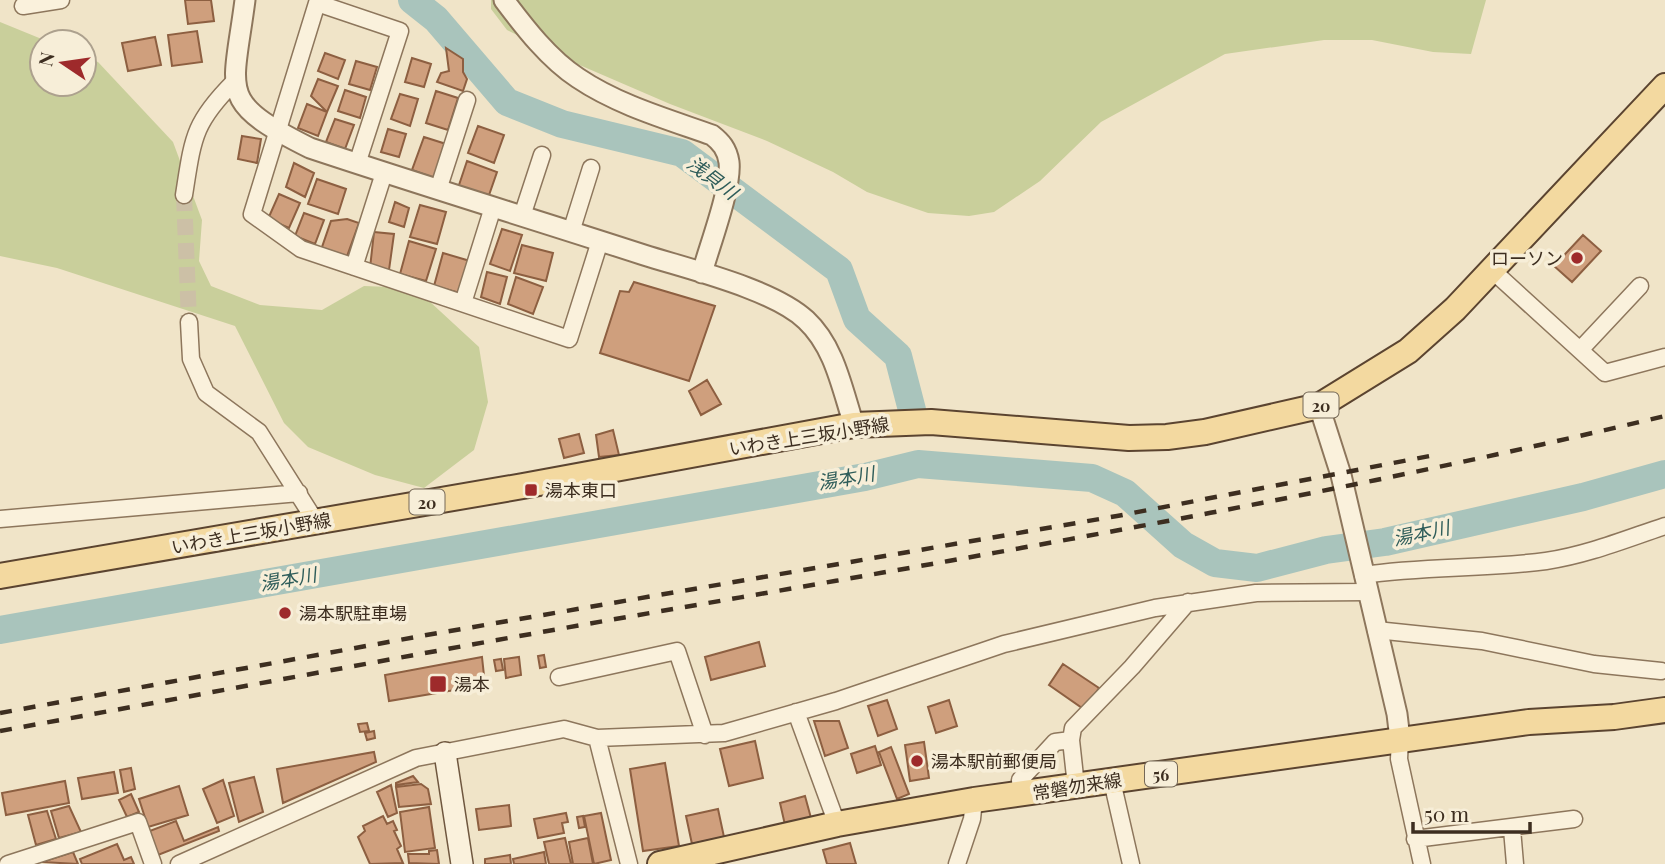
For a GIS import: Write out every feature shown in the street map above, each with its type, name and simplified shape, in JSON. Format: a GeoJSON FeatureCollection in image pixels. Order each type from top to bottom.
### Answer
{"type":"FeatureCollection","features":[{"type":"Feature","properties":{"kind":"main road","name":"いわき上三坂小野線"},"geometry":{"type":"LineString","coordinates":[[0,576],[854,425],[931,422],[1129,438],[1167,438],[1318,406],[1408,351],[1493,271],[1663,92]]}},
{"type":"Feature","properties":{"kind":"main road","name":"常磐勿来線"},"geometry":{"type":"LineString","coordinates":[[660,864],[714,859],[837,824],[974,800],[1529,722],[1614,717],[1665,710]]}},
{"type":"Feature","properties":{"kind":"main road"},"geometry":{"type":"LineString","coordinates":[[445,753],[462,864]]}},
{"type":"Feature","properties":{"kind":"street"},"geometry":{"type":"LineString","coordinates":[[23,6],[61,0]]}},
{"type":"Feature","properties":{"kind":"street"},"geometry":{"type":"LineString","coordinates":[[245,0],[235,56],[234,82],[242,102],[254,117],[310,148],[758,293],[805,318],[821,336],[831,355],[854,425]]}},
{"type":"Feature","properties":{"kind":"street"},"geometry":{"type":"LineString","coordinates":[[504,0],[558,62],[577,78],[628,104],[712,135],[727,153],[729,173],[702,273]]}},
{"type":"Feature","properties":{"kind":"street"},"geometry":{"type":"LineString","coordinates":[[357,164],[400,31],[317,3],[253,214],[301,249],[569,339],[600,241]]}},
{"type":"Feature","properties":{"kind":"street"},"geometry":{"type":"LineString","coordinates":[[184,194],[192,140],[199,122],[234,82]]}},
{"type":"Feature","properties":{"kind":"street"},"geometry":{"type":"LineString","coordinates":[[438,190],[467,100]]}},
{"type":"Feature","properties":{"kind":"street"},"geometry":{"type":"LineString","coordinates":[[522,216],[542,155]]}},
{"type":"Feature","properties":{"kind":"street"},"geometry":{"type":"LineString","coordinates":[[571,232],[591,168]]}},
{"type":"Feature","properties":{"kind":"street"},"geometry":{"type":"LineString","coordinates":[[354,267],[384,173]]}},
{"type":"Feature","properties":{"kind":"street"},"geometry":{"type":"LineString","coordinates":[[463,303],[494,207]]}},
{"type":"Feature","properties":{"kind":"street"},"geometry":{"type":"LineString","coordinates":[[1493,271],[1605,373],[1665,357]]}},
{"type":"Feature","properties":{"kind":"street"},"geometry":{"type":"LineString","coordinates":[[1580,350],[1640,286]]}},
{"type":"Feature","properties":{"kind":"street"},"geometry":{"type":"LineString","coordinates":[[189,322],[191,359],[206,393],[259,432],[316,522]]}},
{"type":"Feature","properties":{"kind":"street"},"geometry":{"type":"LineString","coordinates":[[1318,406],[1331,441],[1376,629],[1400,739],[1399,759],[1422,864]]}},
{"type":"Feature","properties":{"kind":"street"},"geometry":{"type":"LineString","coordinates":[[0,519],[299,493]]}},
{"type":"Feature","properties":{"kind":"street"},"geometry":{"type":"LineString","coordinates":[[179,864],[415,758],[564,729],[597,738],[705,734],[750,728],[1004,643],[1188,601],[1363,578],[1398,570],[1545,561],[1586,553],[1665,526]]}},
{"type":"Feature","properties":{"kind":"street"},"geometry":{"type":"LineString","coordinates":[[1076,786],[1071,740],[1073,728],[1132,667],[1188,601]]}},
{"type":"Feature","properties":{"kind":"street"},"geometry":{"type":"LineString","coordinates":[[1376,629],[1482,641],[1594,664],[1661,671]]}},
{"type":"Feature","properties":{"kind":"street"},"geometry":{"type":"LineString","coordinates":[[559,677],[677,651],[705,734]]}},
{"type":"Feature","properties":{"kind":"street"},"geometry":{"type":"LineString","coordinates":[[796,712],[837,824]]}},
{"type":"Feature","properties":{"kind":"street"},"geometry":{"type":"LineString","coordinates":[[597,738],[629,864]]}},
{"type":"Feature","properties":{"kind":"street"},"geometry":{"type":"LineString","coordinates":[[1021,795],[1020,780],[1055,742],[1071,740]]}},
{"type":"Feature","properties":{"kind":"street"},"geometry":{"type":"LineString","coordinates":[[1112,781],[1131,864]]}},
{"type":"Feature","properties":{"kind":"street"},"geometry":{"type":"LineString","coordinates":[[957,864],[972,819],[974,800]]}},
{"type":"Feature","properties":{"kind":"street"},"geometry":{"type":"LineString","coordinates":[[1415,839],[1512,829],[1574,819]]}},
{"type":"Feature","properties":{"kind":"street"},"geometry":{"type":"LineString","coordinates":[[8,864],[138,822],[153,864]]}},
{"type":"Feature","properties":{"kind":"street"},"geometry":{"type":"LineString","coordinates":[[1512,829],[1515,864]]}},
{"type":"Feature","properties":{"kind":"green space"},"geometry":{"type":"Polygon","coordinates":[[[491,0],[1486,0],[1471,54],[1433,52],[1372,40],[1324,40],[1225,54],[1101,122],[1040,181],[994,212],[969,216],[928,213],[867,192],[833,172],[767,141],[670,104],[561,57],[507,30],[491,9],[491,0]]]}},
{"type":"Feature","properties":{"kind":"green space"},"geometry":{"type":"Polygon","coordinates":[[[0,22],[28,33],[28,98],[98,98],[98,62],[173,142],[202,220],[199,261],[211,286],[260,305],[322,310],[364,286],[415,288],[479,347],[488,402],[474,450],[424,488],[375,475],[308,447],[284,423],[235,326],[57,268],[0,256],[0,22]]]}},
{"type":"Feature","properties":{"kind":"building"},"geometry":{"type":"Polygon","coordinates":[[[185,0],[211,0],[214,21],[188,24],[185,0]]]}},
{"type":"Feature","properties":{"kind":"building"},"geometry":{"type":"Polygon","coordinates":[[[197,31],[202,62],[172,66],[168,35],[197,31]]]}},
{"type":"Feature","properties":{"kind":"building"},"geometry":{"type":"Polygon","coordinates":[[[155,37],[161,65],[128,71],[122,43],[155,37]]]}},
{"type":"Feature","properties":{"kind":"building"},"geometry":{"type":"Polygon","coordinates":[[[446,48],[463,59],[463,72],[467,79],[463,91],[437,82],[441,73],[449,71],[446,48]]]}},
{"type":"Feature","properties":{"kind":"building"},"geometry":{"type":"Polygon","coordinates":[[[325,53],[345,60],[338,79],[318,71],[325,53]]]}},
{"type":"Feature","properties":{"kind":"building"},"geometry":{"type":"Polygon","coordinates":[[[412,58],[431,64],[424,87],[405,82],[412,58]]]}},
{"type":"Feature","properties":{"kind":"building"},"geometry":{"type":"Polygon","coordinates":[[[356,61],[377,67],[370,90],[349,84],[356,61]]]}},
{"type":"Feature","properties":{"kind":"building"},"geometry":{"type":"Polygon","coordinates":[[[318,79],[338,86],[327,112],[311,96],[318,79]]]}},
{"type":"Feature","properties":{"kind":"building"},"geometry":{"type":"Polygon","coordinates":[[[345,90],[366,97],[360,118],[338,111],[345,90]]]}},
{"type":"Feature","properties":{"kind":"building"},"geometry":{"type":"Polygon","coordinates":[[[436,91],[458,98],[448,130],[426,123],[436,91]]]}},
{"type":"Feature","properties":{"kind":"building"},"geometry":{"type":"Polygon","coordinates":[[[400,94],[418,99],[410,126],[391,119],[400,94]]]}},
{"type":"Feature","properties":{"kind":"building"},"geometry":{"type":"Polygon","coordinates":[[[307,104],[327,112],[318,136],[298,128],[307,104]]]}},
{"type":"Feature","properties":{"kind":"building"},"geometry":{"type":"Polygon","coordinates":[[[335,119],[354,125],[345,149],[326,142],[335,119]]]}},
{"type":"Feature","properties":{"kind":"building"},"geometry":{"type":"Polygon","coordinates":[[[478,126],[504,135],[494,163],[468,153],[478,126]]]}},
{"type":"Feature","properties":{"kind":"building"},"geometry":{"type":"Polygon","coordinates":[[[388,129],[406,134],[399,157],[381,152],[388,129]]]}},
{"type":"Feature","properties":{"kind":"building"},"geometry":{"type":"Polygon","coordinates":[[[242,136],[261,139],[257,163],[238,159],[242,136]]]}},
{"type":"Feature","properties":{"kind":"building"},"geometry":{"type":"Polygon","coordinates":[[[424,137],[446,144],[434,178],[412,170],[424,137]]]}},
{"type":"Feature","properties":{"kind":"building"},"geometry":{"type":"Polygon","coordinates":[[[467,161],[497,172],[488,198],[458,188],[467,161]]]}},
{"type":"Feature","properties":{"kind":"building"},"geometry":{"type":"Polygon","coordinates":[[[294,163],[314,173],[305,197],[286,187],[294,163]]]}},
{"type":"Feature","properties":{"kind":"building"},"geometry":{"type":"Polygon","coordinates":[[[317,179],[346,189],[338,214],[308,204],[317,179]]]}},
{"type":"Feature","properties":{"kind":"building"},"geometry":{"type":"Polygon","coordinates":[[[279,194],[300,203],[289,228],[268,219],[279,194]]]}},
{"type":"Feature","properties":{"kind":"building"},"geometry":{"type":"Polygon","coordinates":[[[395,202],[409,208],[404,227],[389,222],[395,202]]]}},
{"type":"Feature","properties":{"kind":"building"},"geometry":{"type":"Polygon","coordinates":[[[420,205],[446,212],[437,244],[410,237],[420,205]]]}},
{"type":"Feature","properties":{"kind":"building"},"geometry":{"type":"Polygon","coordinates":[[[304,213],[324,220],[315,244],[295,236],[304,213]]]}},
{"type":"Feature","properties":{"kind":"building"},"geometry":{"type":"Polygon","coordinates":[[[347,219],[359,223],[346,259],[321,250],[331,221],[347,219]]]}},
{"type":"Feature","properties":{"kind":"building"},"geometry":{"type":"Polygon","coordinates":[[[502,229],[522,235],[510,271],[490,264],[502,229]]]}},
{"type":"Feature","properties":{"kind":"building"},"geometry":{"type":"Polygon","coordinates":[[[374,232],[394,234],[389,270],[370,268],[374,232]]]}},
{"type":"Feature","properties":{"kind":"building","name":"ローソン"},"geometry":{"type":"Polygon","coordinates":[[[1583,235],[1601,251],[1572,282],[1554,266],[1583,235]]]}},
{"type":"Feature","properties":{"kind":"building"},"geometry":{"type":"Polygon","coordinates":[[[409,241],[436,249],[426,281],[400,274],[409,241]]]}},
{"type":"Feature","properties":{"kind":"building"},"geometry":{"type":"Polygon","coordinates":[[[522,245],[553,253],[546,281],[514,273],[522,245]]]}},
{"type":"Feature","properties":{"kind":"building"},"geometry":{"type":"Polygon","coordinates":[[[443,253],[470,261],[460,293],[434,286],[443,253]]]}},
{"type":"Feature","properties":{"kind":"building"},"geometry":{"type":"Polygon","coordinates":[[[487,272],[507,277],[500,304],[481,297],[487,272]]]}},
{"type":"Feature","properties":{"kind":"building"},"geometry":{"type":"Polygon","coordinates":[[[516,277],[543,287],[533,314],[508,304],[516,277]]]}},
{"type":"Feature","properties":{"kind":"building"},"geometry":{"type":"Polygon","coordinates":[[[634,282],[715,306],[689,381],[600,353],[620,291],[629,292],[634,282]]]}},
{"type":"Feature","properties":{"kind":"building"},"geometry":{"type":"Polygon","coordinates":[[[707,380],[721,404],[701,415],[689,391],[707,380]]]}},
{"type":"Feature","properties":{"kind":"building"},"geometry":{"type":"Polygon","coordinates":[[[613,430],[619,455],[599,457],[596,435],[613,430]]]}},
{"type":"Feature","properties":{"kind":"building"},"geometry":{"type":"Polygon","coordinates":[[[579,434],[584,453],[564,458],[559,439],[579,434]]]}},
{"type":"Feature","properties":{"kind":"building"},"geometry":{"type":"Polygon","coordinates":[[[759,642],[765,666],[711,680],[705,657],[759,642]]]}},
{"type":"Feature","properties":{"kind":"building"},"geometry":{"type":"Polygon","coordinates":[[[544,655],[546,667],[540,668],[538,656],[544,655]]]}},
{"type":"Feature","properties":{"kind":"building"},"geometry":{"type":"Polygon","coordinates":[[[482,657],[485,685],[389,701],[385,675],[482,657]]]}},
{"type":"Feature","properties":{"kind":"building"},"geometry":{"type":"Polygon","coordinates":[[[519,657],[521,675],[506,678],[504,659],[519,657]]]}},
{"type":"Feature","properties":{"kind":"building"},"geometry":{"type":"Polygon","coordinates":[[[501,659],[503,670],[496,671],[494,660],[501,659]]]}},
{"type":"Feature","properties":{"kind":"building"},"geometry":{"type":"Polygon","coordinates":[[[1063,664],[1099,688],[1085,710],[1049,685],[1063,664]]]}},
{"type":"Feature","properties":{"kind":"building"},"geometry":{"type":"Polygon","coordinates":[[[887,700],[897,729],[878,736],[868,706],[887,700]]]}},
{"type":"Feature","properties":{"kind":"building"},"geometry":{"type":"Polygon","coordinates":[[[949,700],[957,726],[936,733],[928,707],[949,700]]]}},
{"type":"Feature","properties":{"kind":"building"},"geometry":{"type":"Polygon","coordinates":[[[814,721],[839,721],[848,748],[825,756],[814,721]]]}},
{"type":"Feature","properties":{"kind":"building"},"geometry":{"type":"Polygon","coordinates":[[[367,723],[369,731],[360,732],[358,724],[367,723]]]}},
{"type":"Feature","properties":{"kind":"building"},"geometry":{"type":"Polygon","coordinates":[[[374,731],[375,738],[367,740],[365,733],[374,731]]]}},
{"type":"Feature","properties":{"kind":"building"},"geometry":{"type":"Polygon","coordinates":[[[755,741],[763,778],[729,786],[720,749],[755,741]]]}},
{"type":"Feature","properties":{"kind":"building"},"geometry":{"type":"Polygon","coordinates":[[[924,742],[929,778],[910,781],[905,745],[924,742]]]}},
{"type":"Feature","properties":{"kind":"building"},"geometry":{"type":"Polygon","coordinates":[[[875,746],[881,765],[857,773],[851,754],[875,746]]]}},
{"type":"Feature","properties":{"kind":"building"},"geometry":{"type":"Polygon","coordinates":[[[891,747],[909,794],[897,799],[879,752],[891,747]]]}},
{"type":"Feature","properties":{"kind":"building"},"geometry":{"type":"Polygon","coordinates":[[[374,752],[376,762],[283,803],[277,769],[374,752]]]}},
{"type":"Feature","properties":{"kind":"building"},"geometry":{"type":"Polygon","coordinates":[[[665,763],[679,846],[643,851],[630,769],[665,763]]]}},
{"type":"Feature","properties":{"kind":"building"},"geometry":{"type":"Polygon","coordinates":[[[131,768],[135,789],[124,792],[120,770],[131,768]]]}},
{"type":"Feature","properties":{"kind":"building"},"geometry":{"type":"Polygon","coordinates":[[[114,772],[118,793],[82,799],[78,778],[114,772]]]}},
{"type":"Feature","properties":{"kind":"building"},"geometry":{"type":"Polygon","coordinates":[[[413,776],[418,782],[396,785],[396,783],[413,776]]]}},
{"type":"Feature","properties":{"kind":"building"},"geometry":{"type":"Polygon","coordinates":[[[254,777],[263,812],[239,822],[229,783],[254,777]]]}},
{"type":"Feature","properties":{"kind":"building"},"geometry":{"type":"Polygon","coordinates":[[[223,780],[234,816],[217,823],[203,789],[223,780]]]}},
{"type":"Feature","properties":{"kind":"building"},"geometry":{"type":"Polygon","coordinates":[[[65,781],[69,803],[6,815],[2,793],[65,781]]]}},
{"type":"Feature","properties":{"kind":"building"},"geometry":{"type":"Polygon","coordinates":[[[421,784],[428,789],[431,804],[399,807],[396,787],[421,784]]]}},
{"type":"Feature","properties":{"kind":"building"},"geometry":{"type":"Polygon","coordinates":[[[391,785],[397,813],[388,817],[377,792],[391,785]]]}},
{"type":"Feature","properties":{"kind":"building"},"geometry":{"type":"Polygon","coordinates":[[[179,786],[188,815],[148,827],[139,799],[179,786]]]}},
{"type":"Feature","properties":{"kind":"building"},"geometry":{"type":"Polygon","coordinates":[[[131,794],[139,812],[127,817],[119,800],[131,794]]]}},
{"type":"Feature","properties":{"kind":"building"},"geometry":{"type":"Polygon","coordinates":[[[805,796],[811,818],[785,825],[780,803],[805,796]]]}},
{"type":"Feature","properties":{"kind":"building"},"geometry":{"type":"Polygon","coordinates":[[[509,805],[511,826],[479,830],[476,809],[509,805]]]}},
{"type":"Feature","properties":{"kind":"building"},"geometry":{"type":"Polygon","coordinates":[[[69,806],[81,832],[59,838],[51,811],[69,806]]]}},
{"type":"Feature","properties":{"kind":"building"},"geometry":{"type":"Polygon","coordinates":[[[429,807],[435,848],[405,852],[400,812],[429,807]]]}},
{"type":"Feature","properties":{"kind":"building"},"geometry":{"type":"Polygon","coordinates":[[[718,809],[724,837],[692,844],[686,816],[718,809]]]}},
{"type":"Feature","properties":{"kind":"building"},"geometry":{"type":"Polygon","coordinates":[[[47,811],[56,839],[36,845],[28,815],[47,811]]]}},
{"type":"Feature","properties":{"kind":"building"},"geometry":{"type":"Polygon","coordinates":[[[566,813],[568,822],[562,823],[564,833],[538,838],[534,819],[566,813]]]}},
{"type":"Feature","properties":{"kind":"building"},"geometry":{"type":"Polygon","coordinates":[[[601,813],[611,860],[594,864],[584,816],[601,813]]]}},
{"type":"Feature","properties":{"kind":"building"},"geometry":{"type":"Polygon","coordinates":[[[383,816],[387,824],[393,821],[397,830],[394,831],[401,846],[397,849],[403,863],[370,864],[358,837],[365,831],[363,826],[383,816]]]}},
{"type":"Feature","properties":{"kind":"building"},"geometry":{"type":"Polygon","coordinates":[[[583,816],[585,827],[579,828],[577,817],[583,816]]]}},
{"type":"Feature","properties":{"kind":"building"},"geometry":{"type":"Polygon","coordinates":[[[176,821],[184,841],[218,827],[219,831],[158,855],[147,832],[176,821]]]}},
{"type":"Feature","properties":{"kind":"building"},"geometry":{"type":"Polygon","coordinates":[[[565,838],[571,864],[549,864],[544,842],[565,838]]]}},
{"type":"Feature","properties":{"kind":"building"},"geometry":{"type":"Polygon","coordinates":[[[588,838],[593,864],[573,864],[569,842],[588,838]]]}},
{"type":"Feature","properties":{"kind":"building"},"geometry":{"type":"Polygon","coordinates":[[[850,843],[856,864],[827,864],[823,850],[850,843]]]}},
{"type":"Feature","properties":{"kind":"building"},"geometry":{"type":"Polygon","coordinates":[[[117,844],[124,860],[131,857],[134,864],[82,864],[80,859],[117,844]]]}},
{"type":"Feature","properties":{"kind":"building"},"geometry":{"type":"Polygon","coordinates":[[[437,850],[439,864],[409,863],[408,854],[429,854],[429,851],[437,850]]]}},
{"type":"Feature","properties":{"kind":"building"},"geometry":{"type":"Polygon","coordinates":[[[73,852],[78,864],[42,862],[73,852]]]}},
{"type":"Feature","properties":{"kind":"building"},"geometry":{"type":"Polygon","coordinates":[[[544,852],[546,864],[514,864],[513,859],[544,852]]]}},
{"type":"Feature","properties":{"kind":"building"},"geometry":{"type":"Polygon","coordinates":[[[510,855],[511,864],[485,864],[485,859],[510,855]]]}},
{"type":"Feature","properties":{"kind":"waterway","name":"浅貝川"},"geometry":{"type":"LineString","coordinates":[[412,0],[436,19],[507,102],[562,124],[682,153],[839,270],[857,319],[898,356],[912,410]]}},
{"type":"Feature","properties":{"kind":"waterway","name":"湯本川"},"geometry":{"type":"LineString","coordinates":[[0,630],[865,477],[918,464],[1092,478],[1125,493],[1183,545],[1215,563],[1257,568],[1326,550],[1385,542],[1583,497],[1665,474]]}},
{"type":"Feature","properties":{"kind":"tunnel"},"geometry":{"type":"LineString","coordinates":[[184,195],[189,322]]}},
{"type":"Feature","properties":{"kind":"railway"},"geometry":{"type":"LineString","coordinates":[[0,731],[1174,520],[1420,471],[1665,416]]}},
{"type":"Feature","properties":{"kind":"railway"},"geometry":{"type":"LineString","coordinates":[[0,713],[421,636],[1117,516],[1440,454]]}},
{"type":"Feature","properties":{"kind":"place","name":"ローソン"},"geometry":{"type":"Point","coordinates":[1577,258]}},
{"type":"Feature","properties":{"kind":"place","name":"湯本東口"},"geometry":{"type":"Point","coordinates":[531,490]}},
{"type":"Feature","properties":{"kind":"place","name":"湯本駅駐車場"},"geometry":{"type":"Point","coordinates":[285,613]}},
{"type":"Feature","properties":{"kind":"place","name":"湯本"},"geometry":{"type":"Point","coordinates":[438,684]}},
{"type":"Feature","properties":{"kind":"place","name":"湯本駅前郵便局"},"geometry":{"type":"Point","coordinates":[917,761]}}]}
